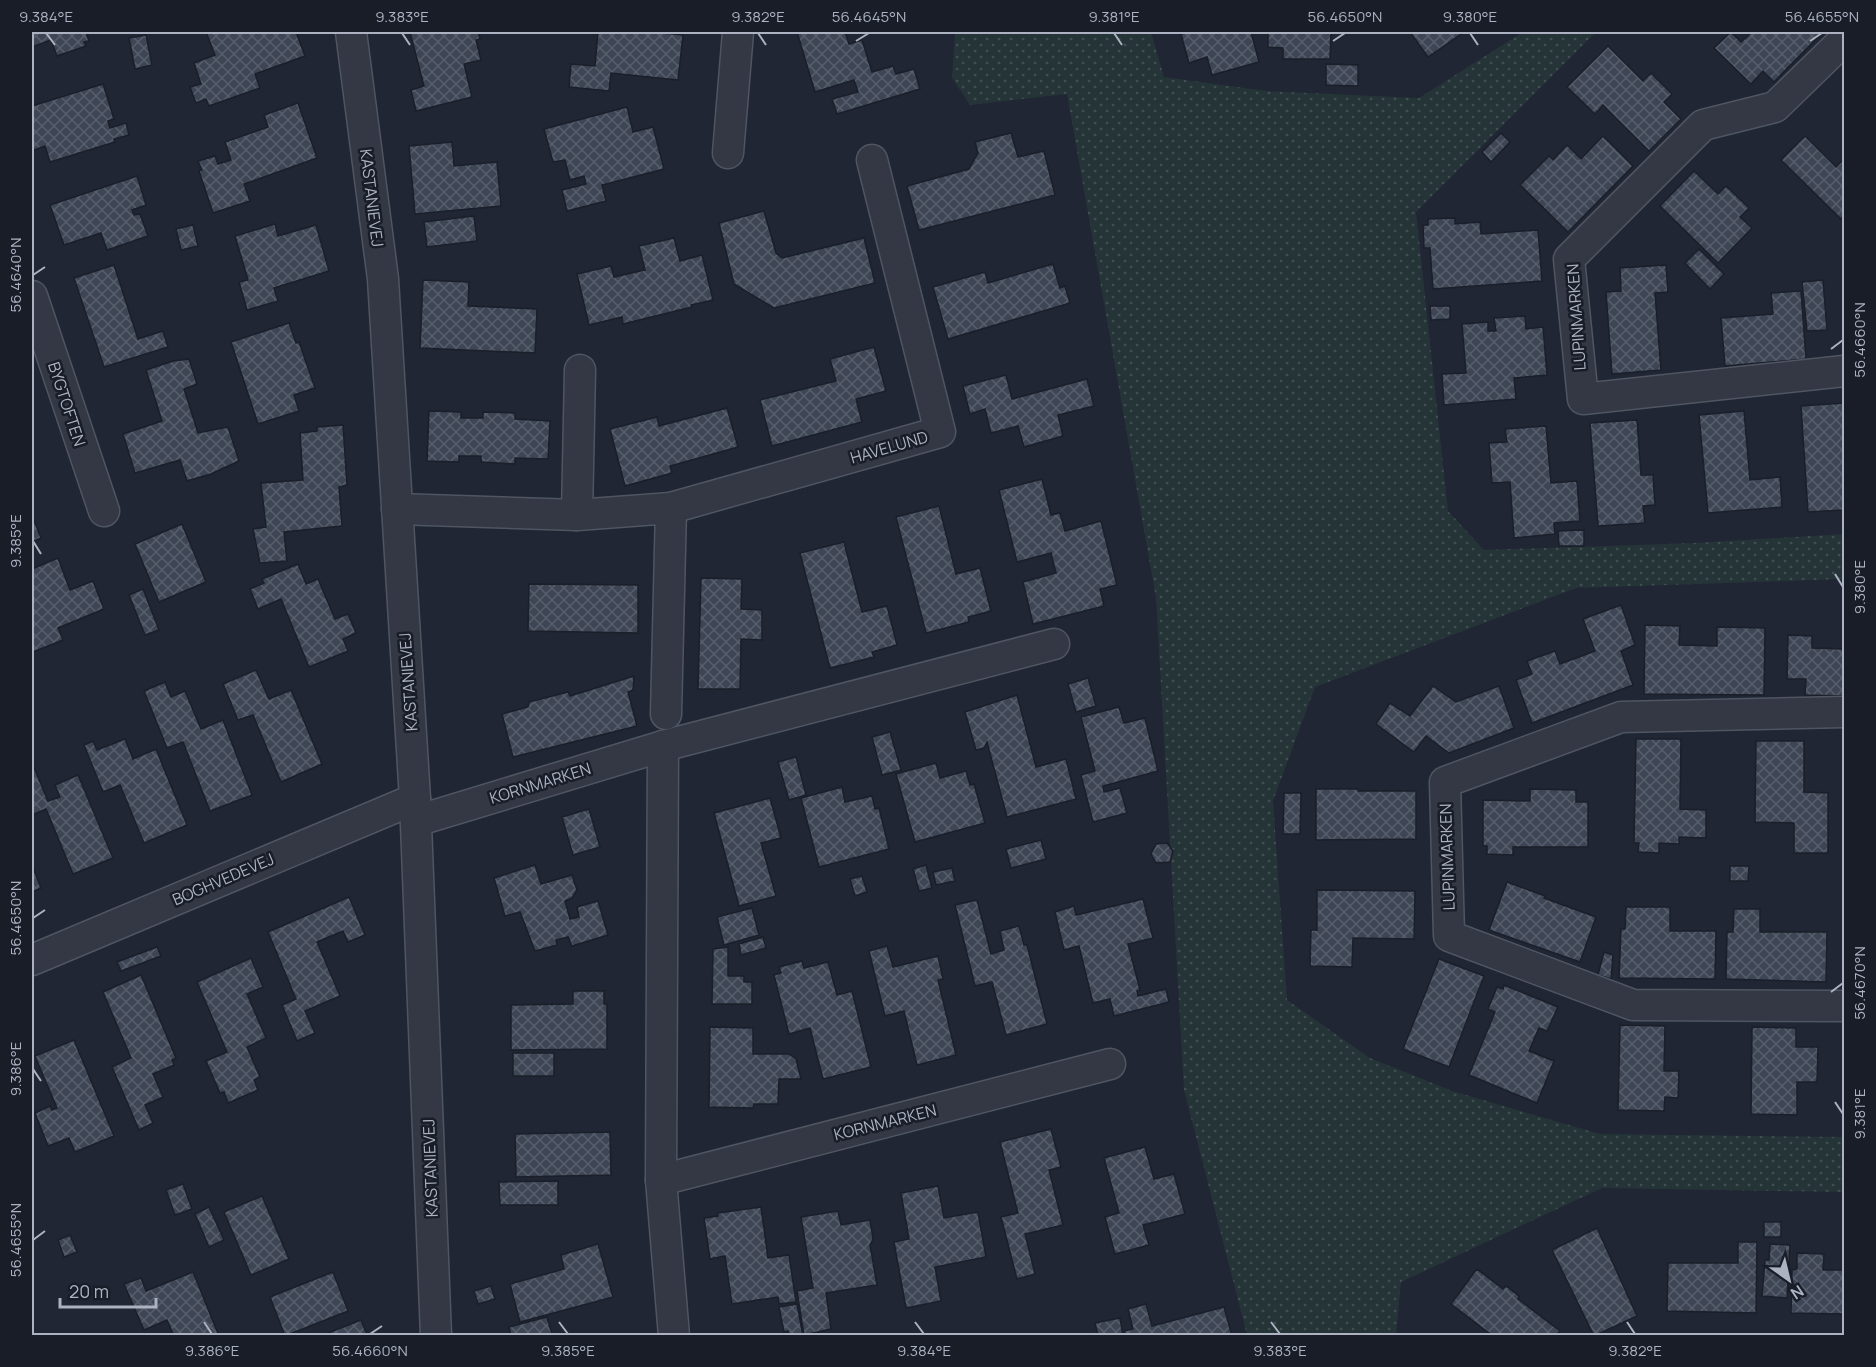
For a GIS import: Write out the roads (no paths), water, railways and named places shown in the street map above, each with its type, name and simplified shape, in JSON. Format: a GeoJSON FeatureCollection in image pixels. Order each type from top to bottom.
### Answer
{"type":"FeatureCollection","features":[{"type":"Feature","properties":{"kind":"street","name":"KASTANIEVEJ"},"geometry":{"type":"LineString","coordinates":[[351,32],[383,279],[416,810],[436,1335]]}},
{"type":"Feature","properties":{"kind":"street"},"geometry":{"type":"LineString","coordinates":[[728,153],[738,32]]}},
{"type":"Feature","properties":{"kind":"street","name":"LUPINMARKEN"},"geometry":{"type":"LineString","coordinates":[[1845,40],[1775,107],[1703,125],[1569,259],[1583,399],[1845,371]]}},
{"type":"Feature","properties":{"kind":"street","name":"HAVELUND"},"geometry":{"type":"LineString","coordinates":[[397,509],[577,515],[670,508],[940,432],[872,160]]}},
{"type":"Feature","properties":{"kind":"street","name":"BYGTOFTEN"},"geometry":{"type":"LineString","coordinates":[[32,296],[104,510]]}},
{"type":"Feature","properties":{"kind":"street"},"geometry":{"type":"LineString","coordinates":[[577,515],[580,370]]}},
{"type":"Feature","properties":{"kind":"street"},"geometry":{"type":"LineString","coordinates":[[666,714],[670,508]]}},
{"type":"Feature","properties":{"kind":"street","name":"KORNMARKEN"},"geometry":{"type":"LineString","coordinates":[[416,810],[1054,644]]}},
{"type":"Feature","properties":{"kind":"street","name":"LUPINMARKEN"},"geometry":{"type":"LineString","coordinates":[[1845,712],[1621,717],[1445,782],[1449,936],[1633,1005],[1845,1006]]}},
{"type":"Feature","properties":{"kind":"street"},"geometry":{"type":"LineString","coordinates":[[663,746],[661,1179],[674,1335]]}},
{"type":"Feature","properties":{"kind":"street","name":"BOGHVEDEVEJ"},"geometry":{"type":"LineString","coordinates":[[32,960],[416,810]]}},
{"type":"Feature","properties":{"kind":"street","name":"KORNMARKEN"},"geometry":{"type":"LineString","coordinates":[[661,1179],[1110,1064]]}}]}
